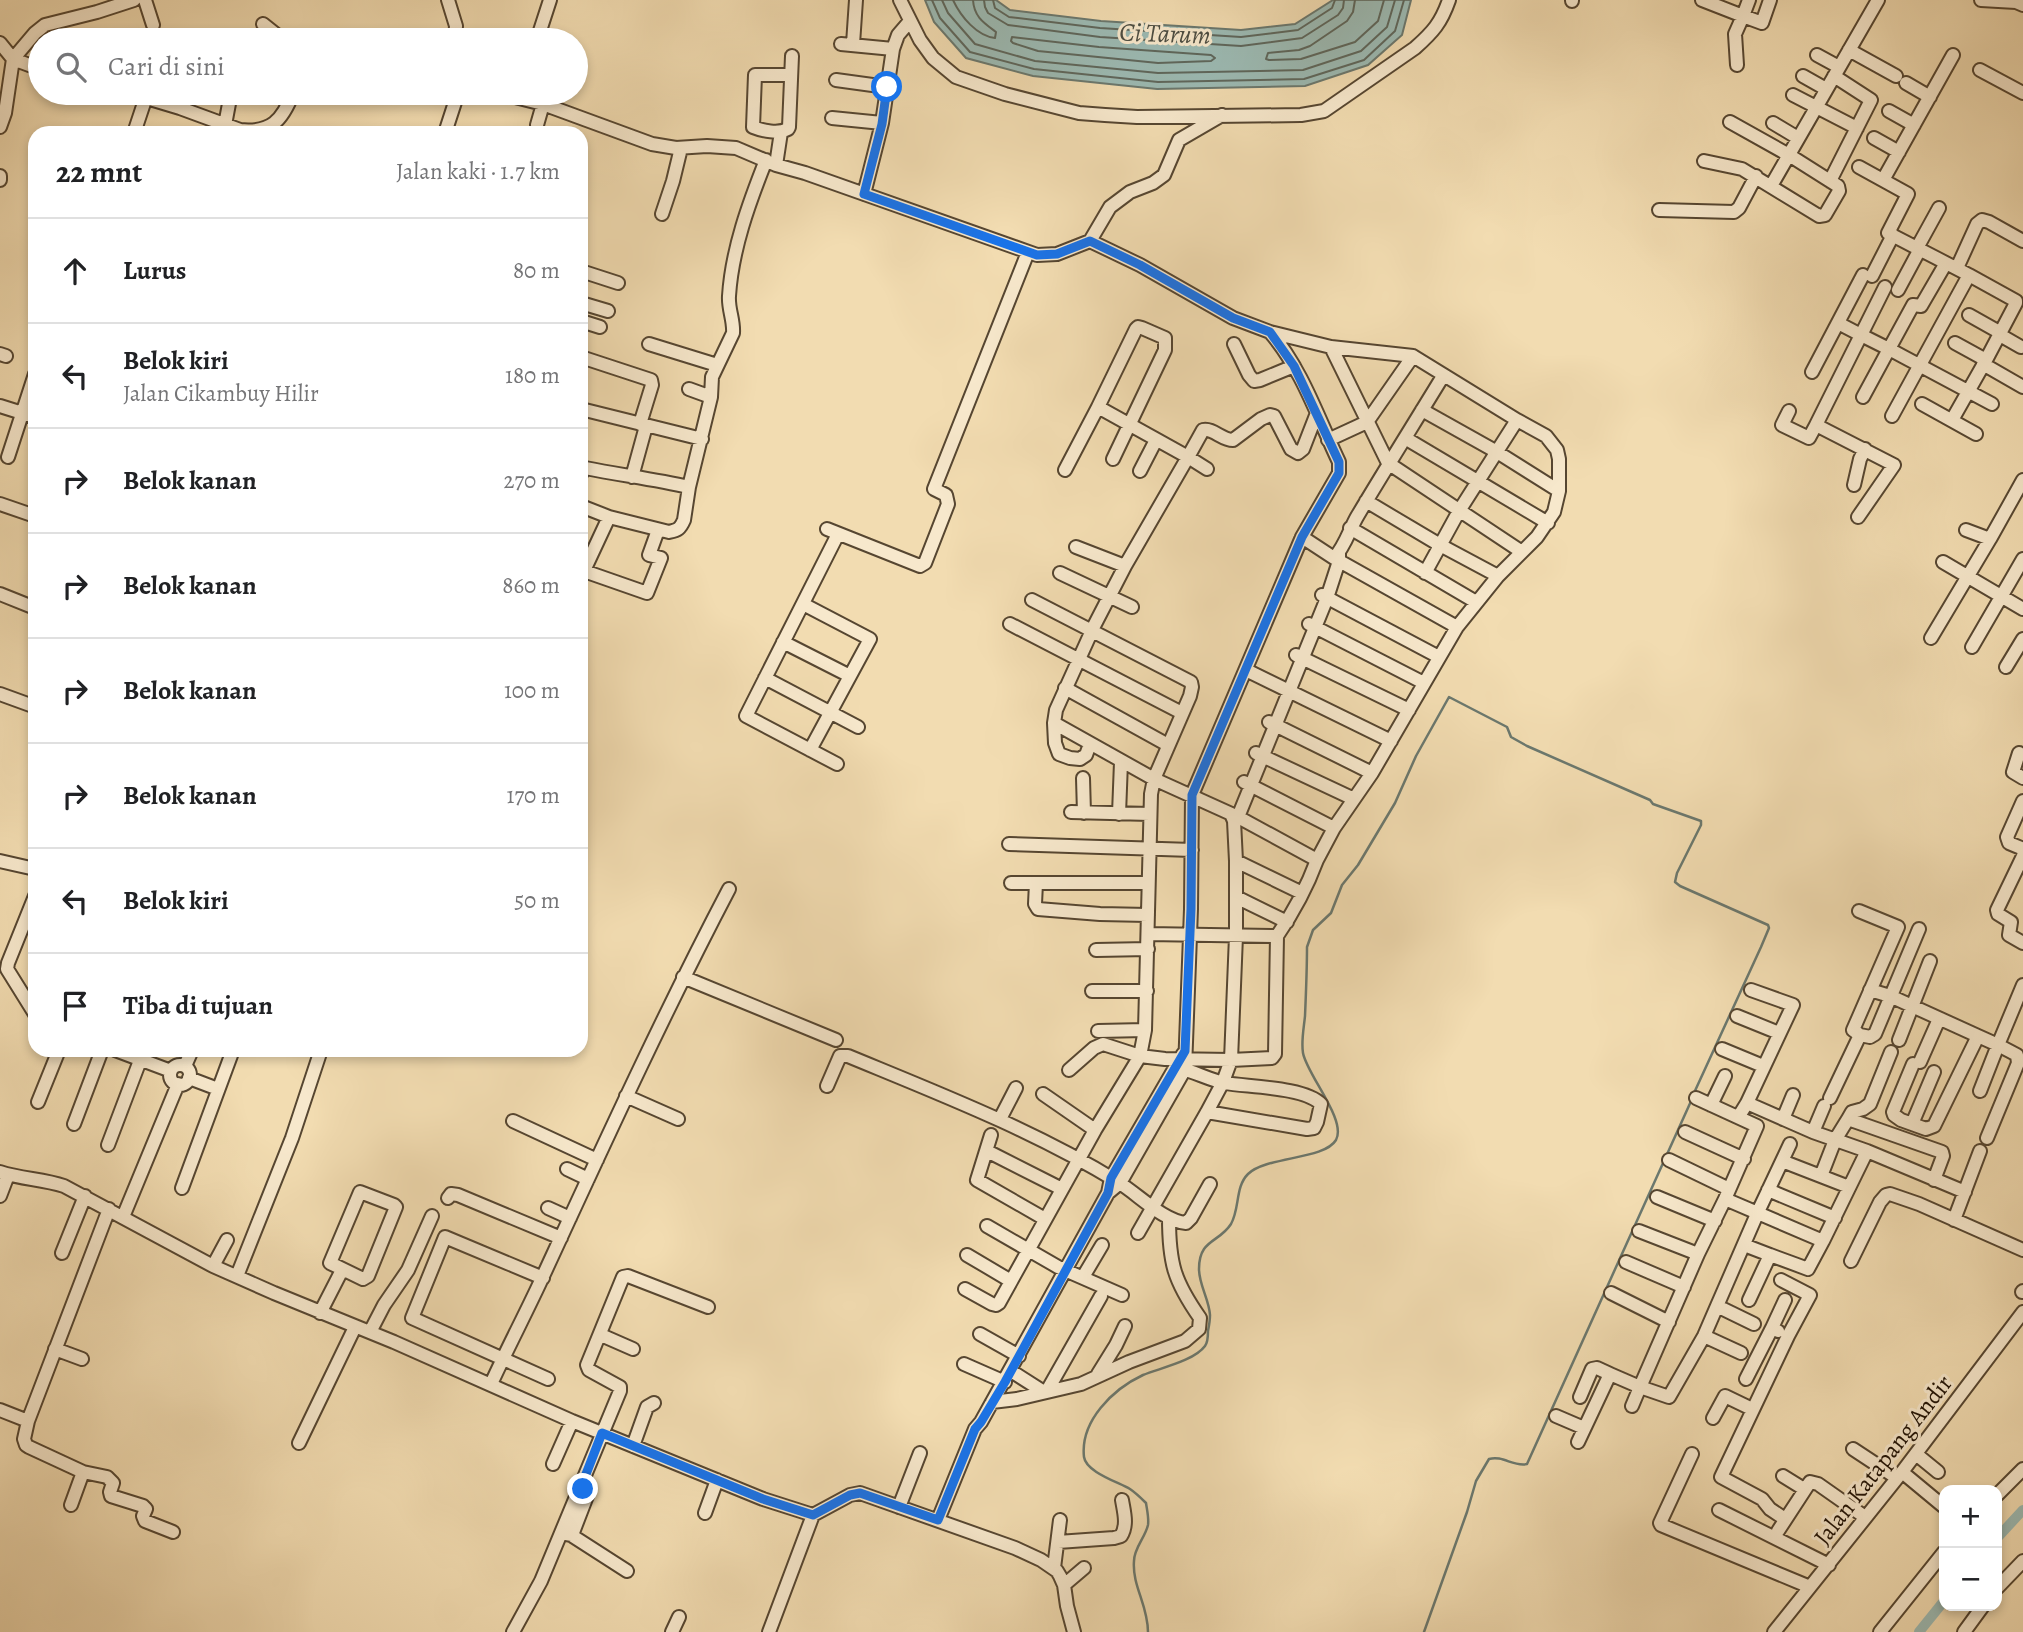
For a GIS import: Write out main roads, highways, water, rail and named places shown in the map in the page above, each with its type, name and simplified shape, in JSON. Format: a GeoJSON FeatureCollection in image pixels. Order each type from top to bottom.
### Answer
{"type":"FeatureCollection","features":[{"type":"Feature","properties":{"kind":"water","name":"Ci Tarum"},"geometry":{"type":"Polygon","coordinates":[[[925,0],[996,0],[1010,10],[1101,21],[1241,30],[1295,24],[1333,0],[1411,0],[1402,35],[1368,65],[1305,86],[1157,89],[1033,76],[966,58],[934,22],[925,0]]]}},
{"type":"Feature","properties":{"kind":"waterway"},"geometry":{"type":"LineString","coordinates":[[1148,1632],[1146,1613],[1134,1570],[1136,1552],[1148,1525],[1146,1503],[1130,1489],[1090,1467],[1084,1457],[1087,1431],[1101,1408],[1132,1381],[1193,1356],[1205,1346],[1210,1315],[1199,1275],[1200,1259],[1206,1247],[1231,1224],[1241,1185],[1248,1174],[1268,1164],[1320,1151],[1336,1140],[1336,1121],[1303,1053],[1307,947],[1313,930],[1331,913],[1342,885],[1358,865],[1395,803],[1416,756],[1449,697],[1507,727],[1511,737],[1527,746],[1650,800],[1653,804],[1701,821],[1675,882],[1768,925],[1761,947],[1694,1093]]}},
{"type":"Feature","properties":{"kind":"waterway"},"geometry":{"type":"LineString","coordinates":[[1424,1632],[1476,1481],[1489,1459],[1527,1464],[1692,1099]]}},
{"type":"Feature","properties":{"kind":"waterway"},"geometry":{"type":"LineString","coordinates":[[2002,1533],[2023,1510]]}},
{"type":"Feature","properties":{"kind":"waterway"},"geometry":{"type":"LineString","coordinates":[[1919,1632],[1939,1607]]}}]}
